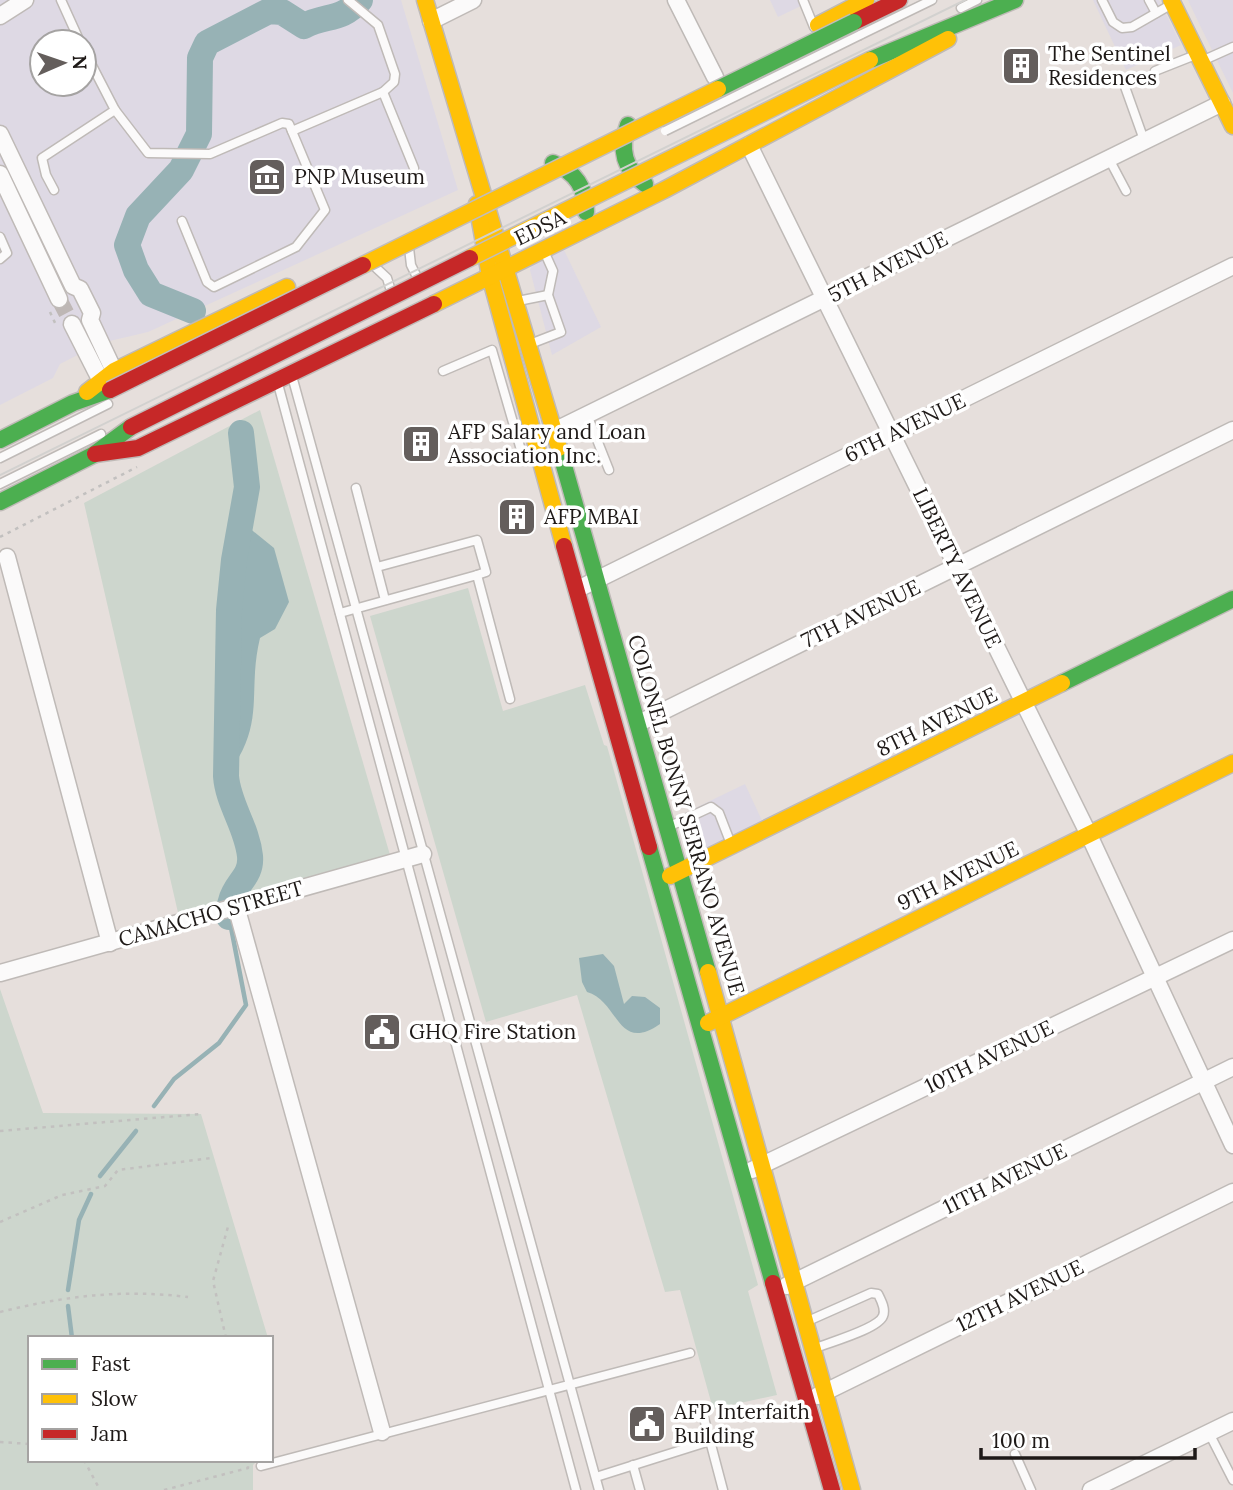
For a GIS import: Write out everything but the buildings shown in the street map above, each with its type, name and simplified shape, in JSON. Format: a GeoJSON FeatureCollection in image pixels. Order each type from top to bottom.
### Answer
{"type":"FeatureCollection","features":[{"type":"Feature","properties":{"kind":"main road","name":"COLONEL BONNY SERRANO AVENUE"},"geometry":{"type":"LineString","coordinates":[[425,0],[474,153],[490,276],[538,454],[832,1490]]}},
{"type":"Feature","properties":{"kind":"main road"},"geometry":{"type":"LineString","coordinates":[[111,385],[480,192],[866,0]]}},
{"type":"Feature","properties":{"kind":"main road"},"geometry":{"type":"LineString","coordinates":[[0,440],[857,29],[900,0]]}},
{"type":"Feature","properties":{"kind":"main road","name":"EDSA"},"geometry":{"type":"LineString","coordinates":[[0,502],[93,455],[130,424],[869,57],[1015,0]]}},
{"type":"Feature","properties":{"kind":"main road"},"geometry":{"type":"LineString","coordinates":[[1172,2],[1233,126]]}},
{"type":"Feature","properties":{"kind":"main road","name":"EDSA"},"geometry":{"type":"LineString","coordinates":[[93,455],[138,448],[382,330],[440,294],[508,268],[664,190],[938,45],[994,10]]}},
{"type":"Feature","properties":{"kind":"main road"},"geometry":{"type":"LineString","coordinates":[[633,117],[622,141],[627,166],[640,181],[664,190]]}},
{"type":"Feature","properties":{"kind":"main road"},"geometry":{"type":"LineString","coordinates":[[542,162],[561,166],[581,183],[587,209],[577,233]]}},
{"type":"Feature","properties":{"kind":"main road","name":"COLONEL BONNY SERRANO AVENUE"},"geometry":{"type":"LineString","coordinates":[[480,192],[561,428],[597,581],[852,1490]]}},
{"type":"Feature","properties":{"kind":"main road"},"geometry":{"type":"LineString","coordinates":[[440,294],[499,304]]}},
{"type":"Feature","properties":{"kind":"main road","name":"8TH AVENUE"},"geometry":{"type":"LineString","coordinates":[[659,879],[681,873],[1233,599]]}},
{"type":"Feature","properties":{"kind":"main road","name":"9TH AVENUE"},"geometry":{"type":"LineString","coordinates":[[701,1026],[1233,763]]}},
{"type":"Feature","properties":{"kind":"street"},"geometry":{"type":"LineString","coordinates":[[0,16],[25,0]]}},
{"type":"Feature","properties":{"kind":"street"},"geometry":{"type":"LineString","coordinates":[[431,21],[473,0]]}},
{"type":"Feature","properties":{"kind":"street"},"geometry":{"type":"LineString","coordinates":[[676,0],[715,77]]}},
{"type":"Feature","properties":{"kind":"street","name":"5TH AVENUE"},"geometry":{"type":"LineString","coordinates":[[561,428],[1222,103]]}},
{"type":"Feature","properties":{"kind":"street"},"geometry":{"type":"LineString","coordinates":[[0,134],[6,163],[57,253],[74,289],[80,289],[92,313],[90,320],[111,385]]}},
{"type":"Feature","properties":{"kind":"street","name":"LIBERTY AVENUE"},"geometry":{"type":"LineString","coordinates":[[749,145],[1089,835],[1233,1145]]}},
{"type":"Feature","properties":{"kind":"street"},"geometry":{"type":"LineString","coordinates":[[0,174],[59,299]]}},
{"type":"Feature","properties":{"kind":"street"},"geometry":{"type":"LineString","coordinates":[[41,261],[57,253]]}},
{"type":"Feature","properties":{"kind":"street","name":"6TH AVENUE"},"geometry":{"type":"LineString","coordinates":[[578,589],[1233,267]]}},
{"type":"Feature","properties":{"kind":"street"},"geometry":{"type":"LineString","coordinates":[[74,329],[111,385]]}},
{"type":"Feature","properties":{"kind":"street","name":"7TH AVENUE"},"geometry":{"type":"LineString","coordinates":[[639,723],[1233,430]]}},
{"type":"Feature","properties":{"kind":"street"},"geometry":{"type":"LineString","coordinates":[[7,557],[110,943]]}},
{"type":"Feature","properties":{"kind":"street","name":"CAMACHO STREET"},"geometry":{"type":"LineString","coordinates":[[0,973],[423,854]]}},
{"type":"Feature","properties":{"kind":"street"},"geometry":{"type":"LineString","coordinates":[[231,908],[382,1432]]}},
{"type":"Feature","properties":{"kind":"street","name":"10TH AVENUE"},"geometry":{"type":"LineString","coordinates":[[744,1174],[1233,940]]}},
{"type":"Feature","properties":{"kind":"street","name":"11TH AVENUE"},"geometry":{"type":"LineString","coordinates":[[776,1290],[1233,1067]]}},
{"type":"Feature","properties":{"kind":"street","name":"12TH AVENUE"},"geometry":{"type":"LineString","coordinates":[[807,1401],[1233,1192]]}},
{"type":"Feature","properties":{"kind":"street"},"geometry":{"type":"LineString","coordinates":[[1099,1488],[1233,1422]]}},
{"type":"Feature","properties":{"kind":"lane"},"geometry":{"type":"LineString","coordinates":[[61,0],[74,28]]}},
{"type":"Feature","properties":{"kind":"lane"},"geometry":{"type":"LineString","coordinates":[[292,131],[383,92],[394,82],[394,74],[378,25],[366,12],[348,0]]}},
{"type":"Feature","properties":{"kind":"lane"},"geometry":{"type":"LineString","coordinates":[[803,0],[814,27]]}},
{"type":"Feature","properties":{"kind":"lane"},"geometry":{"type":"LineString","coordinates":[[649,139],[857,29],[932,0]]}},
{"type":"Feature","properties":{"kind":"lane"},"geometry":{"type":"LineString","coordinates":[[953,12],[977,0]]}},
{"type":"Feature","properties":{"kind":"lane"},"geometry":{"type":"LineString","coordinates":[[1102,0],[1113,22],[1122,28],[1156,13],[1172,2]]}},
{"type":"Feature","properties":{"kind":"lane"},"geometry":{"type":"LineString","coordinates":[[1149,0],[1156,13]]}},
{"type":"Feature","properties":{"kind":"lane"},"geometry":{"type":"LineString","coordinates":[[869,57],[916,30]]}},
{"type":"Feature","properties":{"kind":"lane"},"geometry":{"type":"LineString","coordinates":[[1155,71],[1233,47]]}},
{"type":"Feature","properties":{"kind":"lane"},"geometry":{"type":"LineString","coordinates":[[98,77],[115,110],[148,153],[210,154],[282,122],[289,124],[325,210],[296,247],[214,287],[207,282],[182,221]]}},
{"type":"Feature","properties":{"kind":"lane"},"geometry":{"type":"LineString","coordinates":[[1124,83],[1144,140]]}},
{"type":"Feature","properties":{"kind":"lane"},"geometry":{"type":"LineString","coordinates":[[383,92],[414,168]]}},
{"type":"Feature","properties":{"kind":"lane"},"geometry":{"type":"LineString","coordinates":[[54,190],[46,175],[42,158],[115,110]]}},
{"type":"Feature","properties":{"kind":"lane"},"geometry":{"type":"LineString","coordinates":[[612,157],[637,145]]}},
{"type":"Feature","properties":{"kind":"lane"},"geometry":{"type":"LineString","coordinates":[[1108,158],[1126,191]]}},
{"type":"Feature","properties":{"kind":"lane"},"geometry":{"type":"LineString","coordinates":[[563,181],[587,169]]}},
{"type":"Feature","properties":{"kind":"lane"},"geometry":{"type":"LineString","coordinates":[[476,224],[501,212]]}},
{"type":"Feature","properties":{"kind":"lane"},"geometry":{"type":"LineString","coordinates":[[416,226],[410,240],[410,260],[415,275],[440,294]]}},
{"type":"Feature","properties":{"kind":"lane"},"geometry":{"type":"LineString","coordinates":[[0,237],[7,253],[0,259]]}},
{"type":"Feature","properties":{"kind":"lane"},"geometry":{"type":"LineString","coordinates":[[530,344],[561,332],[548,295],[553,271],[543,249]]}},
{"type":"Feature","properties":{"kind":"lane"},"geometry":{"type":"LineString","coordinates":[[402,260],[414,254]]}},
{"type":"Feature","properties":{"kind":"lane"},"geometry":{"type":"LineString","coordinates":[[353,258],[375,266],[389,284],[392,306],[382,330]]}},
{"type":"Feature","properties":{"kind":"lane"},"geometry":{"type":"LineString","coordinates":[[365,278],[389,266]]}},
{"type":"Feature","properties":{"kind":"lane"},"geometry":{"type":"LineString","coordinates":[[518,301],[548,295]]}},
{"type":"Feature","properties":{"kind":"lane"},"geometry":{"type":"LineString","coordinates":[[74,329],[90,320]]}},
{"type":"Feature","properties":{"kind":"lane"},"geometry":{"type":"LineString","coordinates":[[443,371],[492,351],[523,457],[538,454]]}},
{"type":"Feature","properties":{"kind":"lane"},"geometry":{"type":"LineString","coordinates":[[285,378],[356,609],[599,1490]]}},
{"type":"Feature","properties":{"kind":"lane"},"geometry":{"type":"LineString","coordinates":[[285,378],[340,614],[576,1490]]}},
{"type":"Feature","properties":{"kind":"lane"},"geometry":{"type":"LineString","coordinates":[[0,458],[111,385]]}},
{"type":"Feature","properties":{"kind":"lane"},"geometry":{"type":"LineString","coordinates":[[588,417],[609,470]]}},
{"type":"Feature","properties":{"kind":"lane"},"geometry":{"type":"LineString","coordinates":[[0,484],[130,424]]}},
{"type":"Feature","properties":{"kind":"lane"},"geometry":{"type":"LineString","coordinates":[[356,488],[385,600]]}},
{"type":"Feature","properties":{"kind":"lane"},"geometry":{"type":"LineString","coordinates":[[340,614],[486,572],[477,540],[377,567]]}},
{"type":"Feature","properties":{"kind":"lane"},"geometry":{"type":"LineString","coordinates":[[477,575],[510,699]]}},
{"type":"Feature","properties":{"kind":"lane"},"geometry":{"type":"LineString","coordinates":[[668,828],[711,807],[716,808],[732,847]]}},
{"type":"Feature","properties":{"kind":"lane"},"geometry":{"type":"LineString","coordinates":[[806,1322],[871,1293],[878,1294],[882,1301],[882,1319],[871,1327],[813,1349]]}},
{"type":"Feature","properties":{"kind":"lane"},"geometry":{"type":"LineString","coordinates":[[261,1466],[690,1353]]}},
{"type":"Feature","properties":{"kind":"lane"},"geometry":{"type":"LineString","coordinates":[[704,1418],[723,1490]]}},
{"type":"Feature","properties":{"kind":"lane"},"geometry":{"type":"LineString","coordinates":[[1209,1433],[1233,1480]]}},
{"type":"Feature","properties":{"kind":"lane"},"geometry":{"type":"LineString","coordinates":[[596,1477],[709,1441]]}},
{"type":"Feature","properties":{"kind":"lane"},"geometry":{"type":"LineString","coordinates":[[1015,1454],[1031,1490]]}},
{"type":"Feature","properties":{"kind":"lane"},"geometry":{"type":"LineString","coordinates":[[633,1465],[640,1490]]}},
{"type":"Feature","properties":{"kind":"path"},"geometry":{"type":"LineString","coordinates":[[0,1130],[201,1114]]}},
{"type":"Feature","properties":{"kind":"path"},"geometry":{"type":"LineString","coordinates":[[0,1222],[62,1195],[105,1186],[118,1170],[211,1158]]}},
{"type":"Feature","properties":{"kind":"path"},"geometry":{"type":"LineString","coordinates":[[226,1336],[213,1281],[229,1223]]}},
{"type":"Feature","properties":{"kind":"path"},"geometry":{"type":"LineString","coordinates":[[0,1312],[106,1292],[150,1292],[188,1297]]}},
{"type":"Feature","properties":{"kind":"path"},"geometry":{"type":"LineString","coordinates":[[0,1443],[28,1444]]}},
{"type":"Feature","properties":{"kind":"path"},"geometry":{"type":"LineString","coordinates":[[85,1462],[100,1490]]}},
{"type":"Feature","properties":{"kind":"path"},"geometry":{"type":"LineString","coordinates":[[164,1490],[248,1468],[248,1462]]}},
{"type":"Feature","properties":{"kind":"shaded area"},"geometry":{"type":"Polygon","coordinates":[[[0,0],[401,0],[458,190],[148,332],[101,343],[60,364],[53,378],[0,405],[0,0]]]}},
{"type":"Feature","properties":{"kind":"shaded area"},"geometry":{"type":"Polygon","coordinates":[[[770,0],[808,0],[809,2],[778,17],[770,0]]]}},
{"type":"Feature","properties":{"kind":"shaded area"},"geometry":{"type":"Polygon","coordinates":[[[1093,0],[1159,0],[1181,45],[1126,70],[1093,0]]]}},
{"type":"Feature","properties":{"kind":"shaded area"},"geometry":{"type":"Polygon","coordinates":[[[1188,0],[1233,0],[1233,93],[1194,13],[1188,0]]]}},
{"type":"Feature","properties":{"kind":"shaded area"},"geometry":{"type":"Polygon","coordinates":[[[564,250],[601,327],[552,355],[530,270],[533,264],[564,250]]]}},
{"type":"Feature","properties":{"kind":"shaded area"},"geometry":{"type":"Polygon","coordinates":[[[260,410],[390,855],[179,917],[84,503],[260,410]]]}},
{"type":"Feature","properties":{"kind":"shaded area"},"geometry":{"type":"Polygon","coordinates":[[[468,588],[503,711],[585,685],[604,745],[607,746],[758,1285],[748,1291],[777,1395],[713,1409],[680,1290],[665,1292],[577,995],[486,1022],[370,616],[468,588]]]}},
{"type":"Feature","properties":{"kind":"shaded area"},"geometry":{"type":"Polygon","coordinates":[[[745,784],[764,825],[694,861],[683,814],[745,784]]]}},
{"type":"Feature","properties":{"kind":"shaded area"},"geometry":{"type":"Polygon","coordinates":[[[0,989],[43,1113],[201,1114],[267,1336],[28,1336],[28,1462],[256,1462],[253,1465],[253,1490],[0,1490],[0,989]]]}},
{"type":"Feature","properties":{"kind":"water"},"geometry":{"type":"Polygon","coordinates":[[[248,527],[274,548],[289,602],[275,629],[260,638],[256,657],[252,721],[241,753],[230,771],[233,603],[241,541],[248,527]]]}},
{"type":"Feature","properties":{"kind":"water"},"geometry":{"type":"Polygon","coordinates":[[[603,954],[614,966],[624,1004],[632,996],[645,997],[660,1008],[660,1024],[646,1032],[635,1033],[619,1023],[598,997],[587,992],[582,982],[579,958],[603,954]]]}},
{"type":"Feature","properties":{"kind":"waterway"},"geometry":{"type":"LineString","coordinates":[[193,311],[151,294],[136,270],[127,245],[138,216],[181,170],[199,134],[200,58],[207,43],[269,11],[282,12],[304,26],[340,15],[360,0]]}},
{"type":"Feature","properties":{"kind":"waterway"},"geometry":{"type":"LineString","coordinates":[[229,917],[233,895],[250,863],[248,845],[230,796],[226,776],[229,610],[234,560],[247,487],[241,433]]}},
{"type":"Feature","properties":{"kind":"waterway"},"geometry":{"type":"LineString","coordinates":[[154,1106],[174,1079],[219,1043],[246,1005],[229,917]]}},
{"type":"Feature","properties":{"kind":"waterway"},"geometry":{"type":"LineString","coordinates":[[100,1176],[136,1131]]}},
{"type":"Feature","properties":{"kind":"waterway"},"geometry":{"type":"LineString","coordinates":[[68,1290],[79,1220],[91,1194]]}},
{"type":"Feature","properties":{"kind":"waterway"},"geometry":{"type":"LineString","coordinates":[[68,1306],[72,1336]]}},
{"type":"Feature","properties":{"kind":"tunnel"},"geometry":{"type":"LineString","coordinates":[[59,299],[72,324]]}},
{"type":"Feature","properties":{"kind":"tram line"},"geometry":{"type":"LineString","coordinates":[[0,475],[965,0]]}},
{"type":"Feature","properties":{"kind":"traffic: fast"},"geometry":{"type":"LineString","coordinates":[[870,60],[1015,0]]}},
{"type":"Feature","properties":{"kind":"traffic: fast"},"geometry":{"type":"LineString","coordinates":[[718,89],[854,22]]}},
{"type":"Feature","properties":{"kind":"traffic: fast"},"geometry":{"type":"LineString","coordinates":[[628,125],[624,142],[625,158],[632,172],[645,184]]}},
{"type":"Feature","properties":{"kind":"traffic: fast"},"geometry":{"type":"LineString","coordinates":[[553,163],[574,176],[582,188],[586,212]]}},
{"type":"Feature","properties":{"kind":"traffic: fast"},"geometry":{"type":"LineString","coordinates":[[0,440],[73,403],[110,390]]}},
{"type":"Feature","properties":{"kind":"traffic: fast"},"geometry":{"type":"LineString","coordinates":[[0,502],[93,455],[131,427]]}},
{"type":"Feature","properties":{"kind":"traffic: fast"},"geometry":{"type":"LineString","coordinates":[[559,448],[708,972]]}},
{"type":"Feature","properties":{"kind":"traffic: fast"},"geometry":{"type":"LineString","coordinates":[[1062,683],[1233,599]]}},
{"type":"Feature","properties":{"kind":"traffic: fast"},"geometry":{"type":"LineString","coordinates":[[649,847],[773,1283]]}},
{"type":"Feature","properties":{"kind":"traffic: slow"},"geometry":{"type":"LineString","coordinates":[[425,0],[559,448]]}},
{"type":"Feature","properties":{"kind":"traffic: slow"},"geometry":{"type":"LineString","coordinates":[[818,25],[866,0]]}},
{"type":"Feature","properties":{"kind":"traffic: slow"},"geometry":{"type":"LineString","coordinates":[[1171,0],[1233,126]]}},
{"type":"Feature","properties":{"kind":"traffic: slow"},"geometry":{"type":"LineString","coordinates":[[434,304],[664,190],[948,39]]}},
{"type":"Feature","properties":{"kind":"traffic: slow"},"geometry":{"type":"LineString","coordinates":[[470,258],[870,60]]}},
{"type":"Feature","properties":{"kind":"traffic: slow"},"geometry":{"type":"LineString","coordinates":[[363,265],[718,89]]}},
{"type":"Feature","properties":{"kind":"traffic: slow"},"geometry":{"type":"LineString","coordinates":[[477,204],[490,276],[564,546]]}},
{"type":"Feature","properties":{"kind":"traffic: slow"},"geometry":{"type":"LineString","coordinates":[[87,392],[114,371],[287,287]]}},
{"type":"Feature","properties":{"kind":"traffic: slow"},"geometry":{"type":"LineString","coordinates":[[670,876],[1062,683]]}},
{"type":"Feature","properties":{"kind":"traffic: slow"},"geometry":{"type":"LineString","coordinates":[[708,1023],[1233,763]]}},
{"type":"Feature","properties":{"kind":"traffic: slow"},"geometry":{"type":"LineString","coordinates":[[708,972],[852,1490]]}},
{"type":"Feature","properties":{"kind":"traffic: jam"},"geometry":{"type":"LineString","coordinates":[[854,22],[899,0]]}},
{"type":"Feature","properties":{"kind":"traffic: jam"},"geometry":{"type":"LineString","coordinates":[[131,427],[470,258]]}},
{"type":"Feature","properties":{"kind":"traffic: jam"},"geometry":{"type":"LineString","coordinates":[[110,390],[363,265]]}},
{"type":"Feature","properties":{"kind":"traffic: jam"},"geometry":{"type":"LineString","coordinates":[[95,454],[138,448],[434,304]]}},
{"type":"Feature","properties":{"kind":"traffic: jam"},"geometry":{"type":"LineString","coordinates":[[564,546],[649,847]]}},
{"type":"Feature","properties":{"kind":"traffic: jam"},"geometry":{"type":"LineString","coordinates":[[773,1283],[832,1490]]}},
{"type":"Feature","properties":{"kind":"place","name":"The Sentinel Residences"},"geometry":{"type":"Point","coordinates":[1021,66]}},
{"type":"Feature","properties":{"kind":"place","name":"PNP Museum"},"geometry":{"type":"Point","coordinates":[267,177]}},
{"type":"Feature","properties":{"kind":"place","name":"AFP Salary and Loan Association Inc."},"geometry":{"type":"Point","coordinates":[421,444]}},
{"type":"Feature","properties":{"kind":"place","name":"AFP MBAI"},"geometry":{"type":"Point","coordinates":[517,517]}},
{"type":"Feature","properties":{"kind":"place","name":"GHQ Fire Station"},"geometry":{"type":"Point","coordinates":[382,1032]}},
{"type":"Feature","properties":{"kind":"place","name":"AFP Interfaith Building"},"geometry":{"type":"Point","coordinates":[647,1424]}}]}
